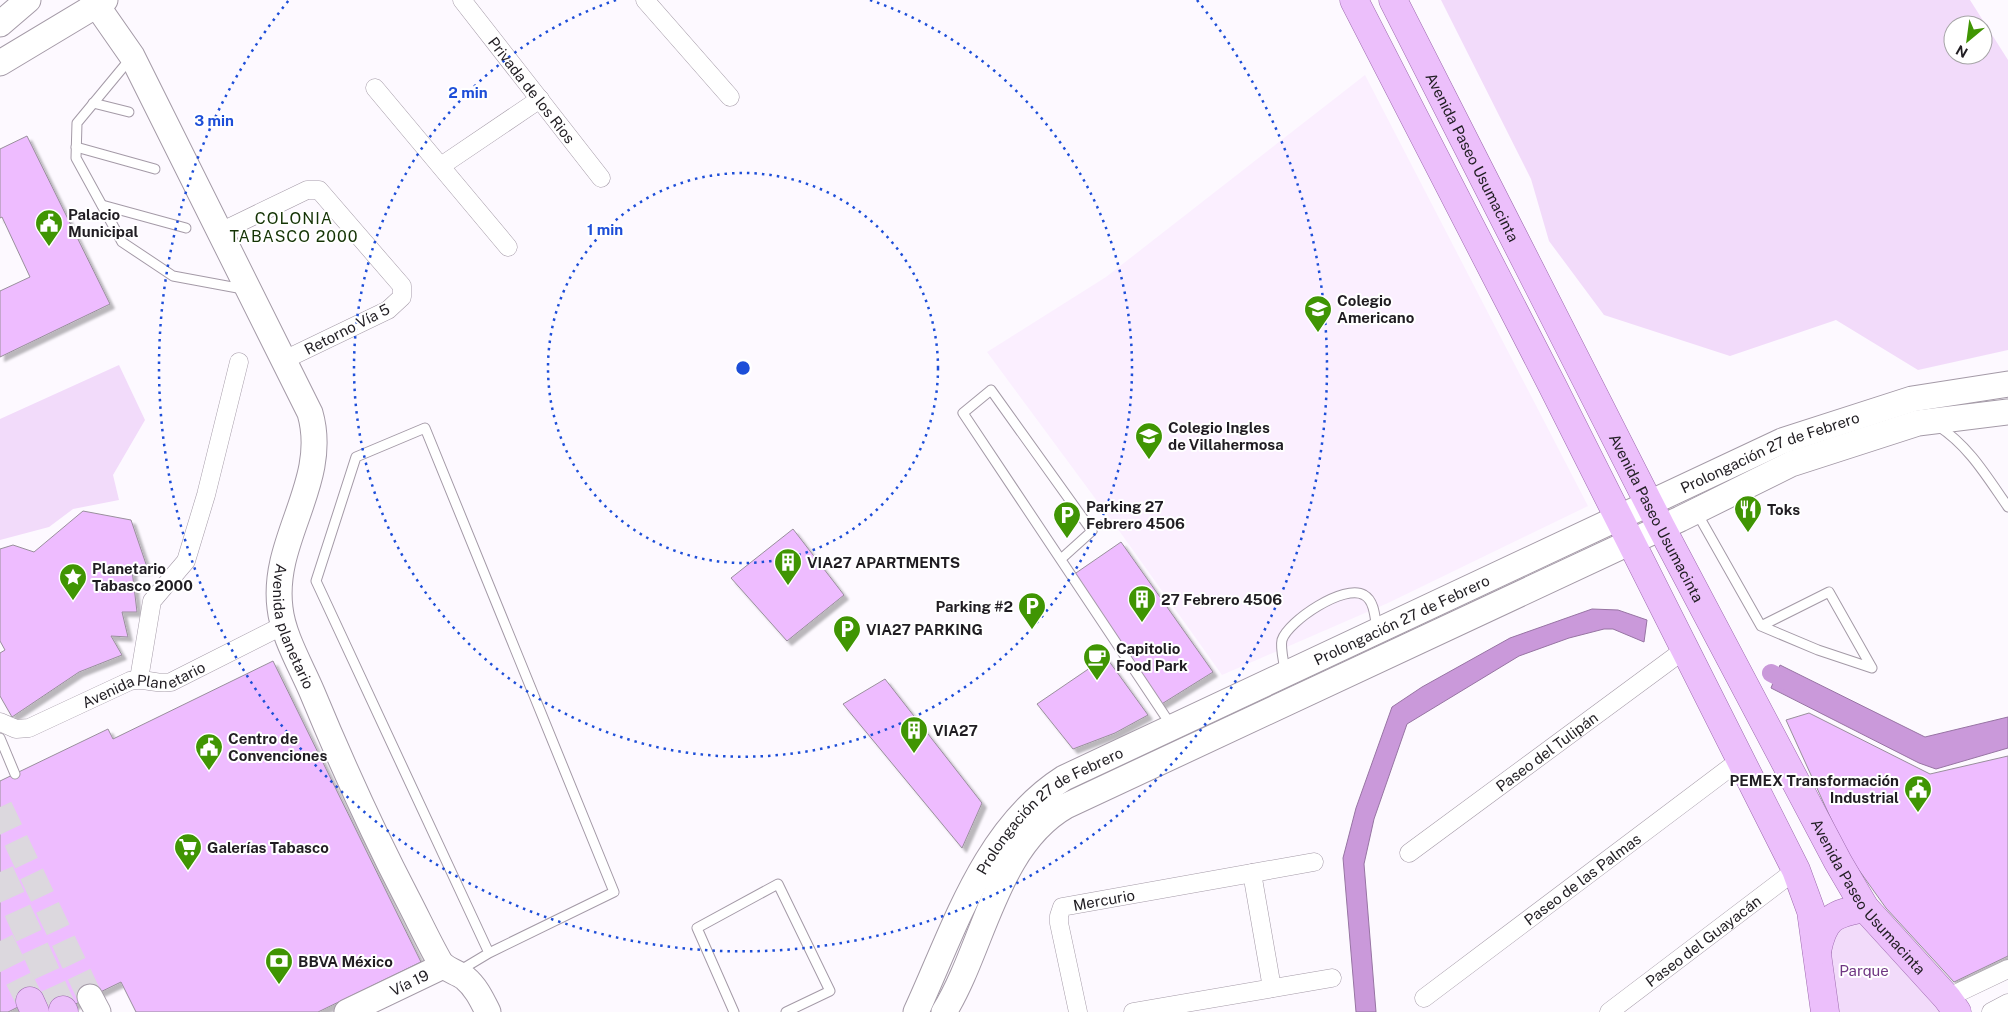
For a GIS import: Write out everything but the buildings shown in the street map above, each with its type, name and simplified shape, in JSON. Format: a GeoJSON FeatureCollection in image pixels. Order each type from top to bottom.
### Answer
{"type":"FeatureCollection","features":[{"type":"Feature","properties":{"kind":"main road"},"geometry":{"type":"LineString","coordinates":[[0,24],[28,0]]}},
{"type":"Feature","properties":{"kind":"main road"},"geometry":{"type":"LineString","coordinates":[[1354,0],[1625,530],[1796,870],[1808,900],[1817,951],[1823,1010]]}},
{"type":"Feature","properties":{"kind":"main road","name":"Avenida Paseo Usumacinta"},"geometry":{"type":"LineString","coordinates":[[1393,0],[1656,516],[1838,862],[1865,908],[1952,1005]]}},
{"type":"Feature","properties":{"kind":"main road"},"geometry":{"type":"LineString","coordinates":[[0,63],[98,2]]}},
{"type":"Feature","properties":{"kind":"main road","name":"Avenida planetario"},"geometry":{"type":"LineString","coordinates":[[98,2],[132,56],[310,413],[314,431],[315,451],[309,486],[281,570],[279,606],[284,625],[332,741],[387,860],[450,969],[475,988],[488,1012]]}},
{"type":"Feature","properties":{"kind":"main road","name":"Prolongación 27 de Febrero"},"geometry":{"type":"LineString","coordinates":[[920,1006],[963,905],[1005,834],[1027,806],[1042,792],[1064,778],[1378,632],[1656,516],[1782,441],[1912,399],[2008,384]]}},
{"type":"Feature","properties":{"kind":"main road","name":"Prolongación 27 de Febrero"},"geometry":{"type":"LineString","coordinates":[[1656,516],[1695,511],[1791,464],[1918,423],[2006,416]]}},
{"type":"Feature","properties":{"kind":"main road","name":"Prolongación 27 de Febrero"},"geometry":{"type":"LineString","coordinates":[[951,1010],[1016,857],[1040,824],[1052,814],[1625,530]]}},
{"type":"Feature","properties":{"kind":"main road"},"geometry":{"type":"LineString","coordinates":[[1817,951],[1821,933],[1830,920],[1836,915],[1865,908]]}},
{"type":"Feature","properties":{"kind":"main road","name":"Vía 19"},"geometry":{"type":"LineString","coordinates":[[347,1012],[450,969]]}},
{"type":"Feature","properties":{"kind":"main road","name":"Vía 19"},"geometry":{"type":"LineString","coordinates":[[375,1012],[450,969]]}},
{"type":"Feature","properties":{"kind":"street","name":"Privada de los Rios"},"geometry":{"type":"LineString","coordinates":[[462,0],[601,178]]}},
{"type":"Feature","properties":{"kind":"street"},"geometry":{"type":"LineString","coordinates":[[645,0],[730,97]]}},
{"type":"Feature","properties":{"kind":"street"},"geometry":{"type":"LineString","coordinates":[[375,88],[508,247]]}},
{"type":"Feature","properties":{"kind":"street"},"geometry":{"type":"LineString","coordinates":[[442,166],[540,99]]}},
{"type":"Feature","properties":{"kind":"street","name":"Retorno Vía 5"},"geometry":{"type":"LineString","coordinates":[[220,232],[308,190],[319,190],[402,286],[402,297],[388,310],[284,360]]}},
{"type":"Feature","properties":{"kind":"street"},"geometry":{"type":"LineString","coordinates":[[140,679],[152,601],[186,561],[206,495],[239,362]]}},
{"type":"Feature","properties":{"kind":"street","name":"Avenida Planetario"},"geometry":{"type":"LineString","coordinates":[[0,722],[16,729],[29,728],[125,683],[140,679],[159,683],[171,682],[284,625]]}},
{"type":"Feature","properties":{"kind":"street","name":"Paseo del Tulipán"},"geometry":{"type":"LineString","coordinates":[[1409,853],[1684,650]]}},
{"type":"Feature","properties":{"kind":"street","name":"Paseo de las Palmas"},"geometry":{"type":"LineString","coordinates":[[1424,998],[1740,760]]}},
{"type":"Feature","properties":{"kind":"street","name":"Mercurio"},"geometry":{"type":"LineString","coordinates":[[1078,1012],[1059,923],[1058,916],[1062,907],[1314,862]]}},
{"type":"Feature","properties":{"kind":"street","name":"Paseo del Guayacán"},"geometry":{"type":"LineString","coordinates":[[1609,1012],[1796,870]]}},
{"type":"Feature","properties":{"kind":"street"},"geometry":{"type":"LineString","coordinates":[[1252,873],[1272,988]]}},
{"type":"Feature","properties":{"kind":"street"},"geometry":{"type":"LineString","coordinates":[[1952,1005],[2008,969]]}},
{"type":"Feature","properties":{"kind":"street"},"geometry":{"type":"LineString","coordinates":[[1133,1012],[1332,978]]}},
{"type":"Feature","properties":{"kind":"street"},"geometry":{"type":"LineString","coordinates":[[1991,1012],[2008,1003]]}},
{"type":"Feature","properties":{"kind":"street"},"geometry":{"type":"LineString","coordinates":[[920,1006],[951,1010]]}},
{"type":"Feature","properties":{"kind":"lane"},"geometry":{"type":"LineString","coordinates":[[132,56],[77,123],[76,158],[122,242],[173,276],[248,290]]}},
{"type":"Feature","properties":{"kind":"lane"},"geometry":{"type":"LineString","coordinates":[[94,103],[129,112]]}},
{"type":"Feature","properties":{"kind":"lane"},"geometry":{"type":"LineString","coordinates":[[76,147],[155,169]]}},
{"type":"Feature","properties":{"kind":"lane"},"geometry":{"type":"LineString","coordinates":[[102,205],[186,228]]}},
{"type":"Feature","properties":{"kind":"lane"},"geometry":{"type":"LineString","coordinates":[[1061,559],[1092,532],[991,390],[963,413],[1173,728]]}},
{"type":"Feature","properties":{"kind":"lane"},"geometry":{"type":"LineString","coordinates":[[1931,422],[1950,434],[1969,452],[2008,507]]}},
{"type":"Feature","properties":{"kind":"lane"},"geometry":{"type":"LineString","coordinates":[[450,969],[489,953],[614,892],[425,428],[356,457],[316,581],[489,953]]}},
{"type":"Feature","properties":{"kind":"lane"},"geometry":{"type":"LineString","coordinates":[[1695,511],[1761,626],[1818,650],[1872,668],[1829,592],[1761,626]]}},
{"type":"Feature","properties":{"kind":"lane"},"geometry":{"type":"LineString","coordinates":[[1286,676],[1282,641],[1289,628],[1331,599],[1350,592],[1364,595],[1373,604],[1378,632]]}},
{"type":"Feature","properties":{"kind":"lane"},"geometry":{"type":"LineString","coordinates":[[0,738],[15,774]]}},
{"type":"Feature","properties":{"kind":"lane"},"geometry":{"type":"LineString","coordinates":[[734,1012],[697,928],[778,884],[830,991],[786,1012]]}},
{"type":"Feature","properties":{"kind":"shaded area","name":"Colegio Americano"},"geometry":{"type":"Polygon","coordinates":[[[1365,75],[1588,506],[1388,603],[1222,675],[1120,532],[987,352],[1106,277],[1365,75]]]}},
{"type":"Feature","properties":{"kind":"shaded area"},"geometry":{"type":"Polygon","coordinates":[[[1592,609],[1618,610],[1647,620],[1644,642],[1613,629],[1604,629],[1569,638],[1519,656],[1407,724],[1374,819],[1364,864],[1376,1012],[1356,1012],[1343,858],[1356,808],[1392,707],[1422,687],[1510,638],[1592,609]]]}},
{"type":"Feature","properties":{"kind":"shaded area"},"geometry":{"type":"Polygon","coordinates":[[[1780,665],[1925,737],[2008,717],[2008,748],[1936,769],[1919,763],[1771,688],[1780,665]]]}},
{"type":"Feature","properties":{"kind":"green space"},"geometry":{"type":"Polygon","coordinates":[[[1441,0],[1970,0],[1980,15],[1943,15],[1943,65],[1993,65],[1993,36],[2008,60],[2008,350],[1918,370],[1836,320],[1730,356],[1604,315],[1549,241],[1531,179],[1441,0]]]}},
{"type":"Feature","properties":{"kind":"green space"},"geometry":{"type":"Polygon","coordinates":[[[119,365],[145,420],[113,475],[119,500],[73,509],[49,527],[0,540],[0,419],[119,365]]]}},
{"type":"Feature","properties":{"kind":"green space","name":"Parque"},"geometry":{"type":"Polygon","coordinates":[[[1865,908],[1954,1012],[1826,1012],[1820,941],[1865,908]]]}},
{"type":"Feature","properties":{"kind":"waterway"},"geometry":{"type":"LineString","coordinates":[[1771,673],[1796,686]]}},
{"type":"Feature","properties":{"kind":"tunnel"},"geometry":{"type":"LineString","coordinates":[[0,807],[90,997]]}},
{"type":"Feature","properties":{"kind":"tunnel"},"geometry":{"type":"LineString","coordinates":[[0,872],[63,1010]]}},
{"type":"Feature","properties":{"kind":"tunnel"},"geometry":{"type":"LineString","coordinates":[[0,941],[30,1001]]}},
{"type":"Feature","properties":{"kind":"place","name":"Palacio Municipal"},"geometry":{"type":"Point","coordinates":[49,247]}},
{"type":"Feature","properties":{"kind":"place","name":"Colegio Americano"},"geometry":{"type":"Point","coordinates":[1318,333]}},
{"type":"Feature","properties":{"kind":"place","name":"Colegio Ingles de Villahermosa"},"geometry":{"type":"Point","coordinates":[1149,460]}},
{"type":"Feature","properties":{"kind":"place","name":"Toks"},"geometry":{"type":"Point","coordinates":[1748,533]}},
{"type":"Feature","properties":{"kind":"place","name":"Parking 27 Febrero 4506"},"geometry":{"type":"Point","coordinates":[1067,539]}},
{"type":"Feature","properties":{"kind":"place","name":"VIA27 APARTMENTS"},"geometry":{"type":"Point","coordinates":[788,586]}},
{"type":"Feature","properties":{"kind":"place","name":"Planetario Tabasco 2000"},"geometry":{"type":"Point","coordinates":[73,601]}},
{"type":"Feature","properties":{"kind":"place","name":"27 Febrero 4506"},"geometry":{"type":"Point","coordinates":[1142,623]}},
{"type":"Feature","properties":{"kind":"place","name":"Parking #2"},"geometry":{"type":"Point","coordinates":[1032,630]}},
{"type":"Feature","properties":{"kind":"place","name":"VIA27 PARKING"},"geometry":{"type":"Point","coordinates":[847,653]}},
{"type":"Feature","properties":{"kind":"place","name":"Capitolio Food Park"},"geometry":{"type":"Point","coordinates":[1097,681]}},
{"type":"Feature","properties":{"kind":"place","name":"VIA27"},"geometry":{"type":"Point","coordinates":[914,754]}},
{"type":"Feature","properties":{"kind":"place","name":"Centro de Convenciones"},"geometry":{"type":"Point","coordinates":[209,771]}},
{"type":"Feature","properties":{"kind":"place","name":"PEMEX Transformación Industrial"},"geometry":{"type":"Point","coordinates":[1918,813]}},
{"type":"Feature","properties":{"kind":"place","name":"Galerías Tabasco"},"geometry":{"type":"Point","coordinates":[188,871]}},
{"type":"Feature","properties":{"kind":"place","name":"BBVA México"},"geometry":{"type":"Point","coordinates":[279,985]}},
{"type":"Feature","properties":{"kind":"district","name":"COLONIA TABASCO 2000"},"geometry":{"type":"Point","coordinates":[294,227]}}]}
